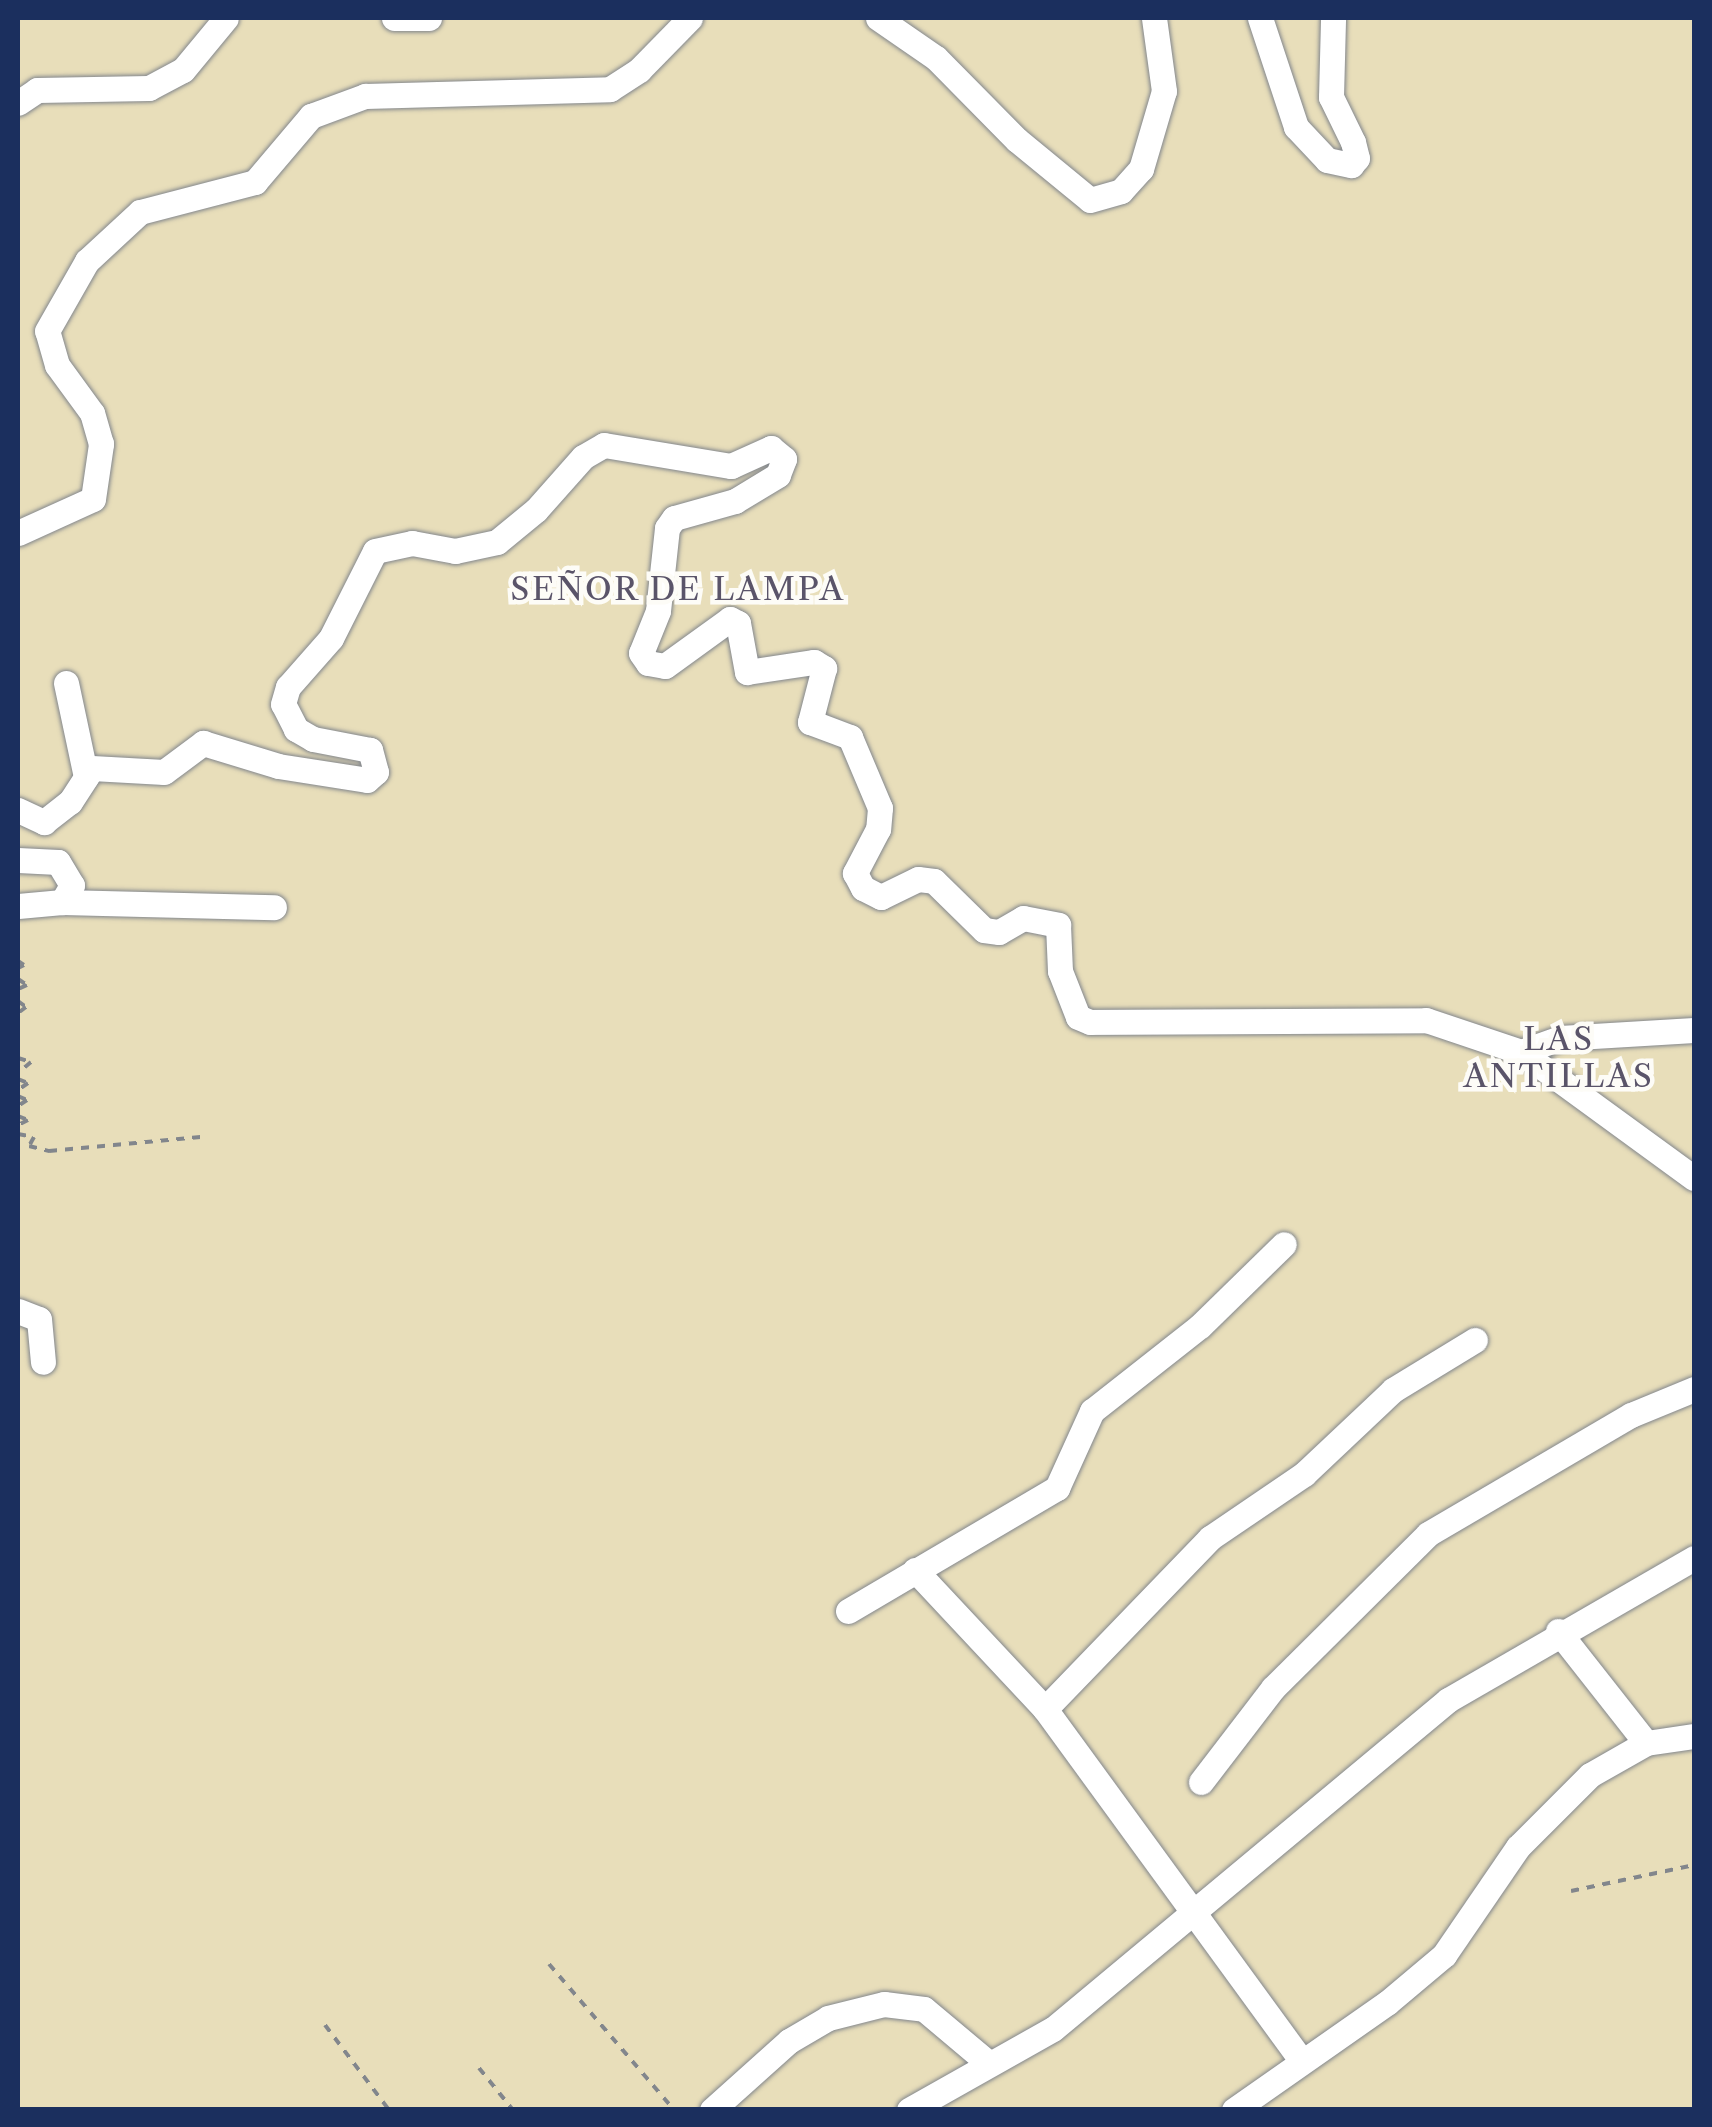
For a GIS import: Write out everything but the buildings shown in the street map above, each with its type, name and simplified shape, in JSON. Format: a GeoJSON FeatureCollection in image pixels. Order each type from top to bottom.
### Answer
{"type":"FeatureCollection","features":[{"type":"Feature","properties":{"kind":"street"},"geometry":{"type":"LineString","coordinates":[[18,102],[37,90],[149,88],[183,70],[226,18]]}},
{"type":"Feature","properties":{"kind":"street"},"geometry":{"type":"LineString","coordinates":[[394,18],[428,18]]}},
{"type":"Feature","properties":{"kind":"street"},"geometry":{"type":"LineString","coordinates":[[18,533],[93,498],[102,444],[92,414],[58,365],[47,330],[86,262],[140,212],[255,182],[311,116],[365,96],[610,89],[690,18]]}},
{"type":"Feature","properties":{"kind":"street"},"geometry":{"type":"LineString","coordinates":[[878,18],[936,58],[1018,140],[1090,200],[1121,191],[1140,169],[1164,91],[1154,18]]}},
{"type":"Feature","properties":{"kind":"street"},"geometry":{"type":"LineString","coordinates":[[916,18],[936,58]]}},
{"type":"Feature","properties":{"kind":"street"},"geometry":{"type":"LineString","coordinates":[[1260,18],[1268,56],[1296,127],[1327,160],[1351,165],[1357,158],[1353,142],[1331,98],[1333,18]]}},
{"type":"Feature","properties":{"kind":"street"},"geometry":{"type":"LineString","coordinates":[[18,810],[44,822],[58,816],[86,777],[106,764],[164,772],[203,743],[278,766],[368,780],[376,772],[370,750],[314,739],[296,729],[283,704],[288,687],[331,638],[375,551],[412,544],[455,551],[497,542],[536,510],[583,457],[604,445],[731,466],[771,448],[784,459],[778,475],[735,501],[674,518],[667,528],[658,611],[642,652],[648,662],[665,666],[730,619],[738,623],[747,672],[814,662],[824,668],[810,722],[850,736],[861,751],[880,808],[878,829],[854,873],[863,888],[882,897],[918,879],[934,881],[984,930],[1000,932],[1023,918],[1058,926],[1060,971],[1078,1017],[1090,1022],[1426,1020],[1521,1052],[1694,1178]]}},
{"type":"Feature","properties":{"kind":"street"},"geometry":{"type":"LineString","coordinates":[[66,683],[86,777]]}},
{"type":"Feature","properties":{"kind":"street"},"geometry":{"type":"LineString","coordinates":[[18,860],[58,862],[72,885],[62,902]]}},
{"type":"Feature","properties":{"kind":"street"},"geometry":{"type":"LineString","coordinates":[[18,906],[62,902],[274,906]]}},
{"type":"Feature","properties":{"kind":"street"},"geometry":{"type":"LineString","coordinates":[[1521,1052],[1560,1038],[1694,1030]]}},
{"type":"Feature","properties":{"kind":"street"},"geometry":{"type":"LineString","coordinates":[[848,1612],[1057,1488],[1092,1412],[1200,1326],[1284,1244]]}},
{"type":"Feature","properties":{"kind":"street"},"geometry":{"type":"LineString","coordinates":[[18,1311],[39,1319],[43,1362]]}},
{"type":"Feature","properties":{"kind":"street"},"geometry":{"type":"LineString","coordinates":[[1044,1708],[1210,1538],[1304,1474],[1393,1390],[1474,1340]]}},
{"type":"Feature","properties":{"kind":"street"},"geometry":{"type":"LineString","coordinates":[[1201,1782],[1273,1688],[1428,1534],[1631,1415],[1694,1389]]}},
{"type":"Feature","properties":{"kind":"street"},"geometry":{"type":"LineString","coordinates":[[910,2110],[986,2061],[1054,2028],[1193,1916],[1357,1770],[1448,1700],[1558,1631],[1694,1558]]}},
{"type":"Feature","properties":{"kind":"street"},"geometry":{"type":"LineString","coordinates":[[915,1570],[1044,1708],[1300,2058]]}},
{"type":"Feature","properties":{"kind":"street"},"geometry":{"type":"LineString","coordinates":[[1558,1631],[1646,1742]]}},
{"type":"Feature","properties":{"kind":"street"},"geometry":{"type":"LineString","coordinates":[[1234,2110],[1300,2058],[1387,2002],[1444,1955],[1550,1811],[1590,1775],[1646,1742],[1694,1736]]}},
{"type":"Feature","properties":{"kind":"street"},"geometry":{"type":"LineString","coordinates":[[712,2110],[788,2042],[828,2018],[884,2004],[924,2009],[986,2061]]}},
{"type":"Feature","properties":{"kind":"path"},"geometry":{"type":"LineString","coordinates":[[18,979],[26,985],[18,990]]}},
{"type":"Feature","properties":{"kind":"path"},"geometry":{"type":"LineString","coordinates":[[18,1001],[26,1007],[18,1012]]}},
{"type":"Feature","properties":{"kind":"path"},"geometry":{"type":"LineString","coordinates":[[18,1058],[31,1062],[18,1076],[28,1083],[18,1093],[26,1100],[18,1106]]}},
{"type":"Feature","properties":{"kind":"path"},"geometry":{"type":"LineString","coordinates":[[18,1116],[28,1120],[18,1125]]}},
{"type":"Feature","properties":{"kind":"path"},"geometry":{"type":"LineString","coordinates":[[18,1134],[34,1137],[29,1146],[49,1151],[200,1137]]}},
{"type":"Feature","properties":{"kind":"path"},"geometry":{"type":"LineString","coordinates":[[1572,1890],[1694,1866]]}},
{"type":"Feature","properties":{"kind":"path"},"geometry":{"type":"LineString","coordinates":[[548,1964],[674,2110]]}},
{"type":"Feature","properties":{"kind":"path"},"geometry":{"type":"LineString","coordinates":[[325,2026],[389,2110]]}},
{"type":"Feature","properties":{"kind":"path"},"geometry":{"type":"LineString","coordinates":[[478,2068],[513,2110]]}},
{"type":"Feature","properties":{"kind":"district","name":"SEÑOR DE LAMPA"},"geometry":{"type":"Point","coordinates":[678,589]}},
{"type":"Feature","properties":{"kind":"district","name":"LAS ANTILLAS"},"geometry":{"type":"Point","coordinates":[1559,1058]}}]}
